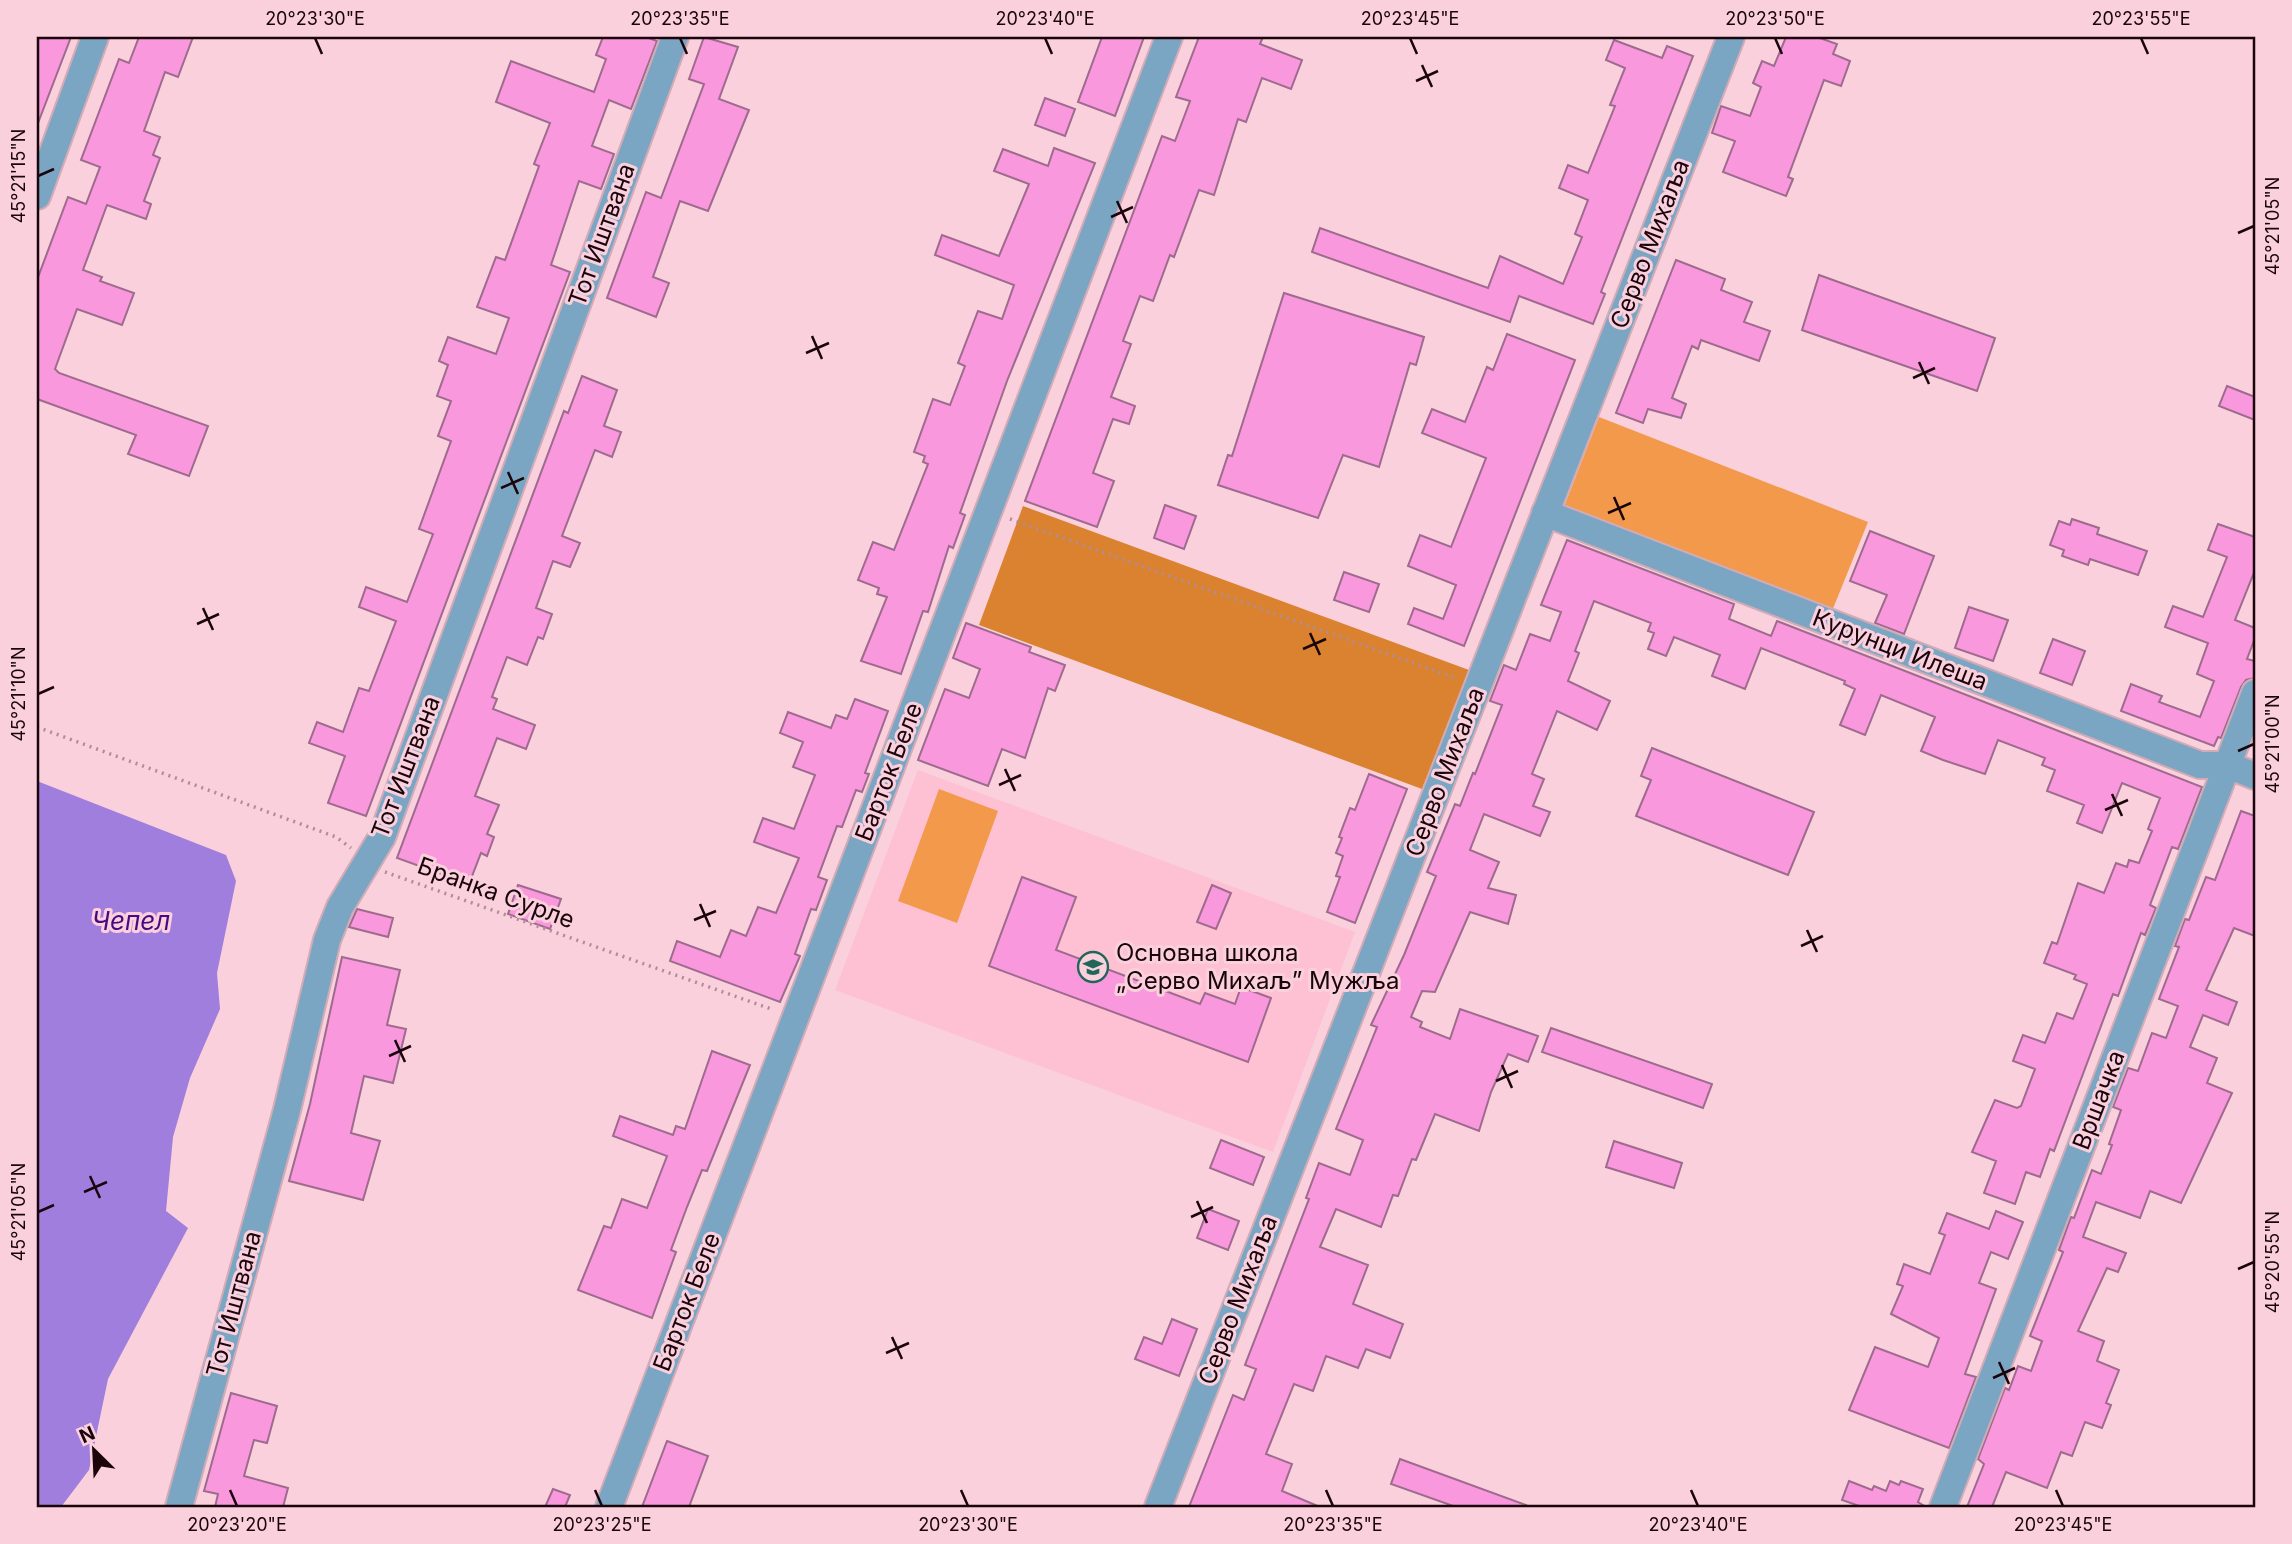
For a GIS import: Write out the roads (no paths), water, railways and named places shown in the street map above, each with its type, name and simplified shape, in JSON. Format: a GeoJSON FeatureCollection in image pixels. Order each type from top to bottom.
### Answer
{"type":"FeatureCollection","features":[{"type":"Feature","properties":{"kind":"street"},"geometry":{"type":"LineString","coordinates":[[37,196],[95,37]]}},
{"type":"Feature","properties":{"kind":"street","name":"Тот Иштвана"},"geometry":{"type":"LineString","coordinates":[[179,1507],[287,1110],[327,940],[340,907],[387,823],[675,37]]}},
{"type":"Feature","properties":{"kind":"street","name":"Барток Беле"},"geometry":{"type":"LineString","coordinates":[[609,1507],[1169,37]]}},
{"type":"Feature","properties":{"kind":"street","name":"Серво Михаља"},"geometry":{"type":"LineString","coordinates":[[1158,1507],[1731,37]]}},
{"type":"Feature","properties":{"kind":"street","name":"Курунци Илеша"},"geometry":{"type":"LineString","coordinates":[[1545,513],[2200,765],[2228,765],[2255,776]]}},
{"type":"Feature","properties":{"kind":"street","name":"Вршачка"},"geometry":{"type":"LineString","coordinates":[[1943,1507],[2255,693]]}},
{"type":"Feature","properties":{"kind":"water","name":"Чепел"},"geometry":{"type":"Polygon","coordinates":[[[37,781],[226,855],[236,881],[217,973],[220,1009],[190,1078],[173,1137],[166,1211],[188,1228],[108,1379],[89,1470],[61,1507],[37,1507],[37,781]]]}},
{"type":"Feature","properties":{"kind":"place","name":"Основна школа „Серво Михаљ” Мужља"},"geometry":{"type":"Point","coordinates":[1093,967]}}]}
